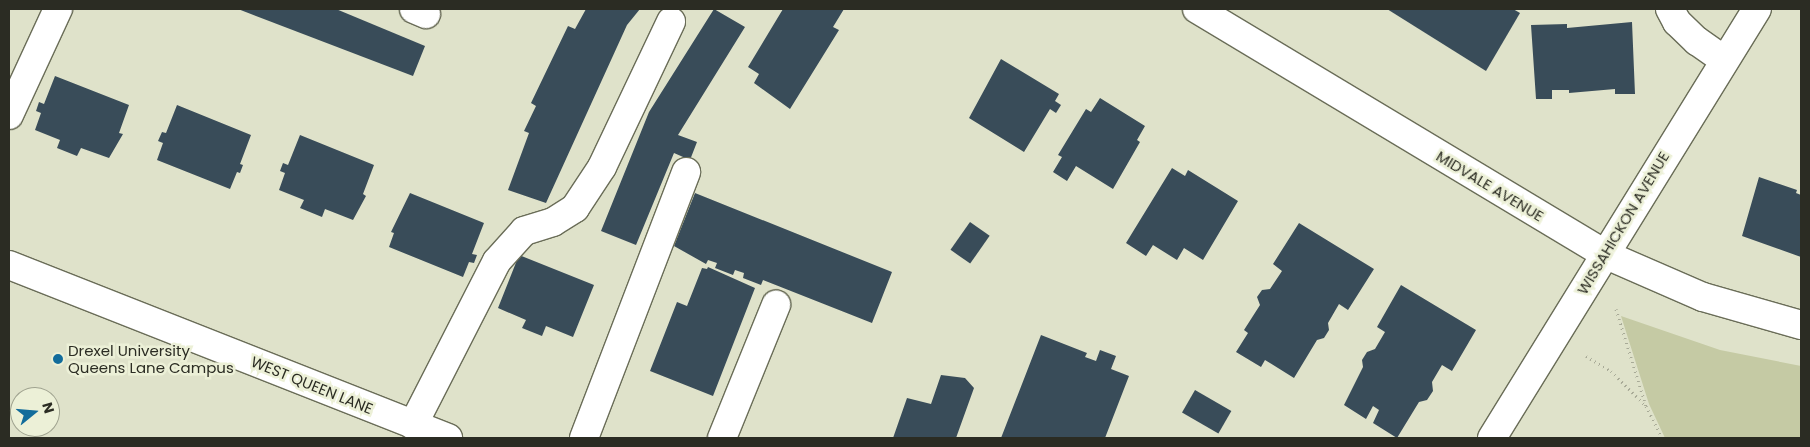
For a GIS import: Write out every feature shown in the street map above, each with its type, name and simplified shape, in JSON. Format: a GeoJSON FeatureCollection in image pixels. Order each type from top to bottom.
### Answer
{"type":"FeatureCollection","features":[{"type":"Feature","properties":{"kind":"street"},"geometry":{"type":"LineString","coordinates":[[9,115],[58,9]]}},
{"type":"Feature","properties":{"kind":"street"},"geometry":{"type":"LineString","coordinates":[[1670,9],[1677,22],[1697,42],[1724,60]]}},
{"type":"Feature","properties":{"kind":"street","name":"WISSAHICKON AVENUE"},"geometry":{"type":"LineString","coordinates":[[1492,438],[1756,9]]}},
{"type":"Feature","properties":{"kind":"street","name":"MIDVALE AVENUE"},"geometry":{"type":"LineString","coordinates":[[1204,11],[1604,254],[1703,297],[1801,325]]}},
{"type":"Feature","properties":{"kind":"street"},"geometry":{"type":"LineString","coordinates":[[413,425],[497,260],[524,231],[553,222],[576,208],[602,167],[671,22]]}},
{"type":"Feature","properties":{"kind":"street"},"geometry":{"type":"LineString","coordinates":[[584,438],[686,172]]}},
{"type":"Feature","properties":{"kind":"street","name":"WEST QUEEN LANE"},"geometry":{"type":"LineString","coordinates":[[9,265],[448,438]]}},
{"type":"Feature","properties":{"kind":"street"},"geometry":{"type":"LineString","coordinates":[[722,438],[776,305]]}},
{"type":"Feature","properties":{"kind":"path"},"geometry":{"type":"LineString","coordinates":[[1616,309],[1646,406],[1662,438]]}},
{"type":"Feature","properties":{"kind":"path"},"geometry":{"type":"LineString","coordinates":[[1586,356],[1612,371],[1646,406]]}},
{"type":"Feature","properties":{"kind":"green space"},"geometry":{"type":"Polygon","coordinates":[[[1621,316],[1720,350],[1801,366],[1801,438],[1665,438],[1649,404],[1621,316]]]}},
{"type":"Feature","properties":{"kind":"building"},"geometry":{"type":"Polygon","coordinates":[[[238,9],[336,9],[425,46],[413,76],[238,9]]]}},
{"type":"Feature","properties":{"kind":"building"},"geometry":{"type":"Polygon","coordinates":[[[586,9],[640,9],[627,25],[546,203],[508,190],[529,133],[524,131],[536,106],[531,103],[568,26],[575,29],[586,9]]]}},
{"type":"Feature","properties":{"kind":"building"},"geometry":{"type":"Polygon","coordinates":[[[714,9],[745,27],[678,135],[697,142],[690,160],[674,153],[636,245],[601,231],[649,112],[714,9]]]}},
{"type":"Feature","properties":{"kind":"building"},"geometry":{"type":"Polygon","coordinates":[[[783,9],[844,9],[833,27],[839,30],[790,109],[754,83],[759,74],[748,67],[783,9]]]}},
{"type":"Feature","properties":{"kind":"building"},"geometry":{"type":"Polygon","coordinates":[[[1387,9],[1513,9],[1520,13],[1486,71],[1387,9]]]}},
{"type":"Feature","properties":{"kind":"building"},"geometry":{"type":"Polygon","coordinates":[[[1632,22],[1635,94],[1615,94],[1615,89],[1569,93],[1569,90],[1552,90],[1552,99],[1536,99],[1531,25],[1567,24],[1567,28],[1632,22]]]}},
{"type":"Feature","properties":{"kind":"building"},"geometry":{"type":"Polygon","coordinates":[[[1001,59],[1059,94],[1055,101],[1061,105],[1056,113],[1050,109],[1024,152],[969,118],[1001,59]]]}},
{"type":"Feature","properties":{"kind":"building"},"geometry":{"type":"Polygon","coordinates":[[[55,76],[129,105],[119,133],[123,134],[109,158],[81,148],[77,156],[57,148],[60,140],[35,130],[41,113],[36,111],[39,102],[44,104],[55,76]]]}},
{"type":"Feature","properties":{"kind":"building"},"geometry":{"type":"Polygon","coordinates":[[[1100,98],[1145,126],[1137,140],[1140,142],[1113,189],[1076,166],[1067,181],[1053,172],[1062,157],[1058,155],[1086,109],[1091,112],[1100,98]]]}},
{"type":"Feature","properties":{"kind":"building"},"geometry":{"type":"Polygon","coordinates":[[[177,105],[251,135],[240,164],[243,165],[240,173],[237,172],[230,189],[157,160],[163,143],[158,141],[162,132],[166,133],[177,105]]]}},
{"type":"Feature","properties":{"kind":"building"},"geometry":{"type":"Polygon","coordinates":[[[300,135],[374,165],[363,194],[366,196],[353,220],[325,209],[322,217],[300,208],[304,200],[279,190],[285,173],[280,171],[283,163],[288,165],[300,135]]]}},
{"type":"Feature","properties":{"kind":"building"},"geometry":{"type":"Polygon","coordinates":[[[1172,168],[1185,176],[1188,170],[1238,201],[1203,260],[1184,248],[1177,260],[1153,245],[1146,256],[1126,243],[1172,168]]]}},
{"type":"Feature","properties":{"kind":"building"},"geometry":{"type":"Polygon","coordinates":[[[1759,177],[1797,190],[1796,193],[1801,195],[1801,257],[1742,236],[1759,177]]]}},
{"type":"Feature","properties":{"kind":"building"},"geometry":{"type":"Polygon","coordinates":[[[410,193],[484,223],[472,254],[477,255],[474,263],[469,262],[463,277],[389,247],[394,233],[391,232],[410,193]]]}},
{"type":"Feature","properties":{"kind":"building"},"geometry":{"type":"Polygon","coordinates":[[[695,193],[892,272],[872,323],[763,280],[761,285],[743,278],[744,273],[735,270],[733,275],[715,268],[717,263],[708,260],[706,264],[674,246],[695,193]]]}},
{"type":"Feature","properties":{"kind":"building"},"geometry":{"type":"Polygon","coordinates":[[[970,222],[990,236],[970,264],[950,250],[970,222]]]}},
{"type":"Feature","properties":{"kind":"building"},"geometry":{"type":"Polygon","coordinates":[[[1299,223],[1374,269],[1348,310],[1339,304],[1328,323],[1329,330],[1324,338],[1317,340],[1294,378],[1265,360],[1261,367],[1236,352],[1248,333],[1244,330],[1260,305],[1257,297],[1262,290],[1270,289],[1282,271],[1273,264],[1299,223]]]}},
{"type":"Feature","properties":{"kind":"building"},"geometry":{"type":"Polygon","coordinates":[[[519,255],[594,285],[573,337],[546,326],[542,336],[522,328],[526,320],[498,308],[519,255]]]}},
{"type":"Feature","properties":{"kind":"building"},"geometry":{"type":"Polygon","coordinates":[[[708,267],[755,288],[713,396],[650,371],[677,302],[687,306],[702,268],[707,269],[708,267]]]}},
{"type":"Feature","properties":{"kind":"building"},"geometry":{"type":"Polygon","coordinates":[[[1401,285],[1476,330],[1452,371],[1442,365],[1432,382],[1433,391],[1427,400],[1419,402],[1397,438],[1373,423],[1379,410],[1373,406],[1366,419],[1344,405],[1363,367],[1362,360],[1367,352],[1375,349],[1385,332],[1377,327],[1401,285]]]}},
{"type":"Feature","properties":{"kind":"building"},"geometry":{"type":"Polygon","coordinates":[[[1041,335],[1087,353],[1085,357],[1096,361],[1100,350],[1116,356],[1111,369],[1129,376],[1105,438],[1001,438],[1041,335]]]}},
{"type":"Feature","properties":{"kind":"building"},"geometry":{"type":"Polygon","coordinates":[[[941,375],[965,378],[974,388],[956,438],[893,438],[907,398],[931,404],[941,375]]]}},
{"type":"Feature","properties":{"kind":"building"},"geometry":{"type":"Polygon","coordinates":[[[1195,390],[1231,411],[1218,434],[1182,413],[1195,390]]]}},
{"type":"Feature","properties":{"kind":"place","name":"Drexel University Queens Lane Campus"},"geometry":{"type":"Point","coordinates":[58,359]}}]}
